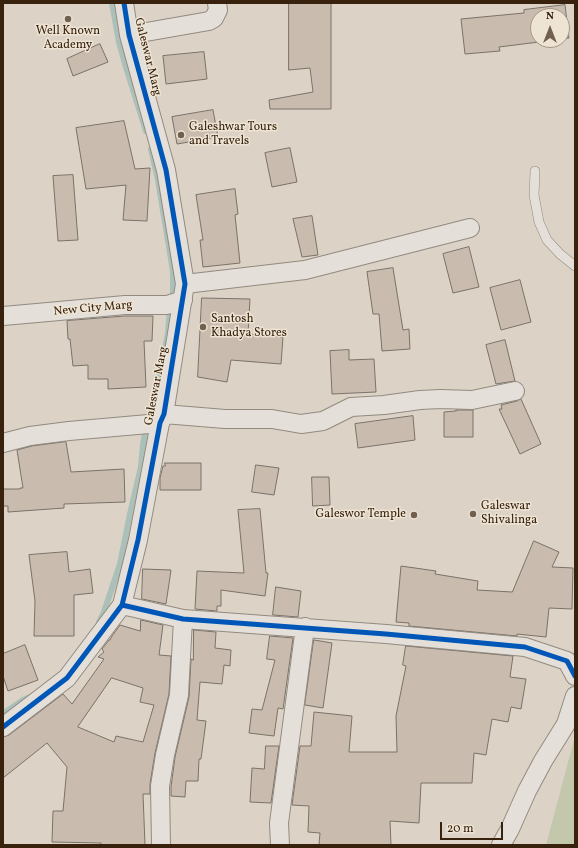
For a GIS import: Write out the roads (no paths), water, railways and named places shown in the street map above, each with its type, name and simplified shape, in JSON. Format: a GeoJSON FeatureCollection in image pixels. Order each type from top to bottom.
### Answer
{"type":"FeatureCollection","features":[{"type":"Feature","properties":{"kind":"street","name":"Galeswar Marg"},"geometry":{"type":"LineString","coordinates":[[3,727],[67,678],[122,605],[138,540],[162,418],[184,292],[166,170],[129,35],[124,3]]}},
{"type":"Feature","properties":{"kind":"street"},"geometry":{"type":"LineString","coordinates":[[129,35],[209,21],[214,18],[218,10],[218,3]]}},
{"type":"Feature","properties":{"kind":"street","name":"New City Marg"},"geometry":{"type":"LineString","coordinates":[[3,316],[125,305],[167,305],[184,292],[305,270],[470,228]]}},
{"type":"Feature","properties":{"kind":"street"},"geometry":{"type":"LineString","coordinates":[[3,443],[30,436],[162,418],[272,419],[301,424],[323,420],[351,407],[384,405],[420,400],[472,400],[515,391]]}},
{"type":"Feature","properties":{"kind":"street"},"geometry":{"type":"LineString","coordinates":[[122,605],[183,619],[305,627],[525,647],[567,661],[575,676]]}},
{"type":"Feature","properties":{"kind":"street"},"geometry":{"type":"LineString","coordinates":[[161,845],[160,786],[165,755],[179,695],[183,619]]}},
{"type":"Feature","properties":{"kind":"street"},"geometry":{"type":"LineString","coordinates":[[280,845],[279,823],[305,627]]}},
{"type":"Feature","properties":{"kind":"street"},"geometry":{"type":"LineString","coordinates":[[501,845],[543,761],[566,724],[575,696]]}},
{"type":"Feature","properties":{"kind":"lane"},"geometry":{"type":"LineString","coordinates":[[535,171],[534,195],[539,222],[547,240],[560,254],[575,266]]}},
{"type":"Feature","properties":{"kind":"waterway"},"geometry":{"type":"LineString","coordinates":[[112,3],[119,42],[146,131]]}},
{"type":"Feature","properties":{"kind":"waterway"},"geometry":{"type":"LineString","coordinates":[[151,149],[158,180],[173,271],[173,294]]}},
{"type":"Feature","properties":{"kind":"waterway"},"geometry":{"type":"LineString","coordinates":[[150,412],[159,379],[168,333],[170,308]]}},
{"type":"Feature","properties":{"kind":"waterway"},"geometry":{"type":"LineString","coordinates":[[99,622],[104,612],[120,564],[141,467],[146,426]]}},
{"type":"Feature","properties":{"kind":"waterway"},"geometry":{"type":"LineString","coordinates":[[3,714],[30,697]]}},
{"type":"Feature","properties":{"kind":"place","name":"Well Known Academy"},"geometry":{"type":"Point","coordinates":[68,19]}},
{"type":"Feature","properties":{"kind":"place","name":"Galeshwar Tours and Travels"},"geometry":{"type":"Point","coordinates":[181,135]}},
{"type":"Feature","properties":{"kind":"place","name":"Santosh Khadya Stores"},"geometry":{"type":"Point","coordinates":[203,327]}},
{"type":"Feature","properties":{"kind":"place","name":"Galeswar Shivalinga"},"geometry":{"type":"Point","coordinates":[473,514]}},
{"type":"Feature","properties":{"kind":"place","name":"Galeswor Temple"},"geometry":{"type":"Point","coordinates":[414,515]}}]}
